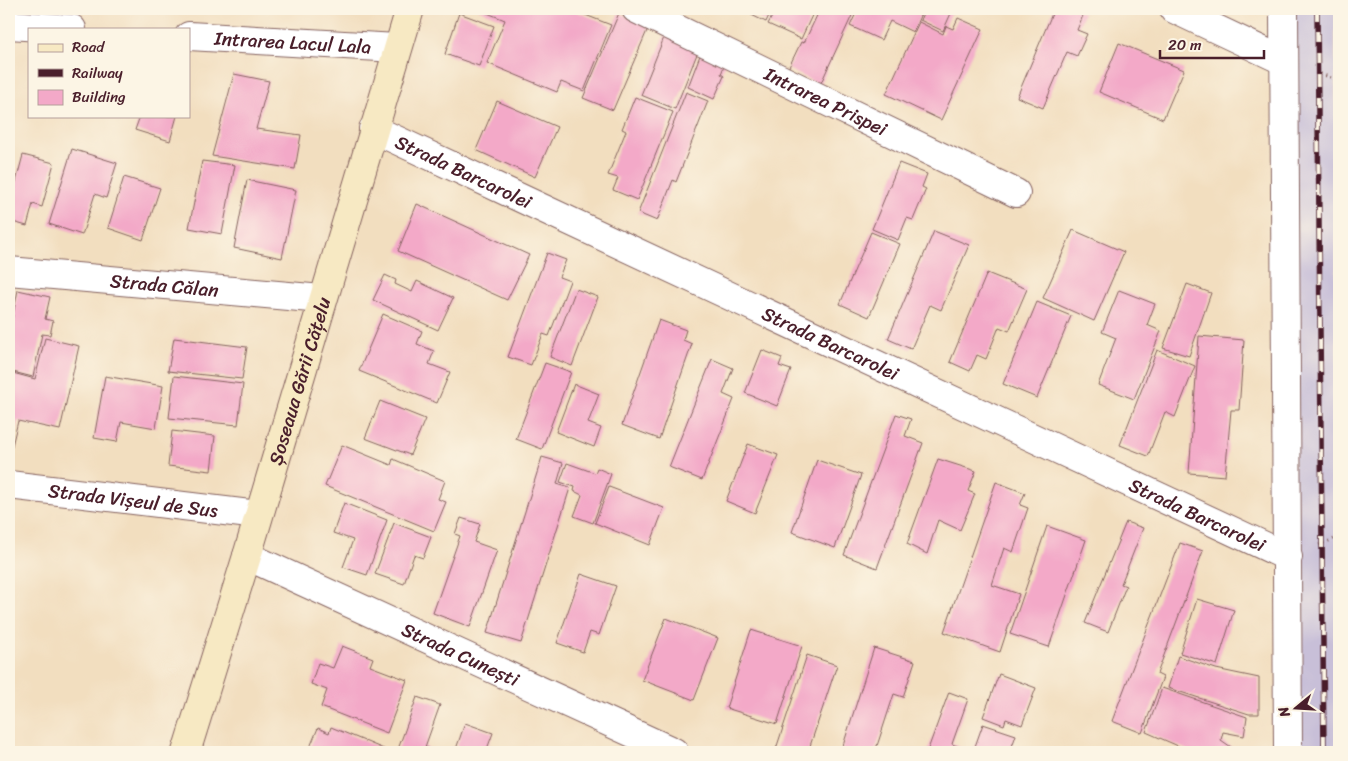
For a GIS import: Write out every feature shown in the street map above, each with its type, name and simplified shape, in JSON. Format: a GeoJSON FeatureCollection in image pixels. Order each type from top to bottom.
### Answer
{"type":"FeatureCollection","features":[{"type":"Feature","properties":{"kind":"main road","name":"Șoseaua Gării Cățelu"},"geometry":{"type":"LineString","coordinates":[[186,752],[247,556],[322,299],[410,9]]}},
{"type":"Feature","properties":{"kind":"street","name":"Intrarea Prispei"},"geometry":{"type":"LineString","coordinates":[[636,9],[1016,194]]}},
{"type":"Feature","properties":{"kind":"street"},"geometry":{"type":"LineString","coordinates":[[1174,9],[1282,60]]}},
{"type":"Feature","properties":{"kind":"street"},"geometry":{"type":"LineString","coordinates":[[1284,9],[1282,60],[1288,557],[1288,752]]}},
{"type":"Feature","properties":{"kind":"street"},"geometry":{"type":"LineString","coordinates":[[9,25],[56,28]]}},
{"type":"Feature","properties":{"kind":"street","name":"Intrarea Lacul Lala"},"geometry":{"type":"LineString","coordinates":[[190,36],[397,48]]}},
{"type":"Feature","properties":{"kind":"street","name":"Strada Barcarolei"},"geometry":{"type":"LineString","coordinates":[[373,129],[1288,557]]}},
{"type":"Feature","properties":{"kind":"street","name":"Strada Călan"},"geometry":{"type":"LineString","coordinates":[[9,271],[322,299]]}},
{"type":"Feature","properties":{"kind":"street","name":"Strada Vișeul de Sus"},"geometry":{"type":"LineString","coordinates":[[9,485],[258,515]]}},
{"type":"Feature","properties":{"kind":"street","name":"Strada Cunești"},"geometry":{"type":"LineString","coordinates":[[247,556],[674,752]]}},
{"type":"Feature","properties":{"kind":"shaded area"},"geometry":{"type":"Polygon","coordinates":[[[1291,9],[1335,9],[1339,752],[1295,752],[1291,9]]]}},
{"type":"Feature","properties":{"kind":"building"},"geometry":{"type":"Polygon","coordinates":[[[477,9],[570,9],[611,25],[584,91],[561,82],[557,92],[487,63],[505,20],[477,9]]]}},
{"type":"Feature","properties":{"kind":"building"},"geometry":{"type":"Polygon","coordinates":[[[739,9],[772,9],[766,22],[739,9]]]}},
{"type":"Feature","properties":{"kind":"building"},"geometry":{"type":"Polygon","coordinates":[[[776,9],[815,9],[801,39],[768,24],[776,9]]]}},
{"type":"Feature","properties":{"kind":"building"},"geometry":{"type":"Polygon","coordinates":[[[820,9],[855,9],[820,85],[788,69],[801,42],[804,43],[820,9]]]}},
{"type":"Feature","properties":{"kind":"building"},"geometry":{"type":"Polygon","coordinates":[[[858,9],[923,9],[913,32],[890,21],[881,40],[850,26],[858,9]]]}},
{"type":"Feature","properties":{"kind":"building"},"geometry":{"type":"Polygon","coordinates":[[[925,9],[953,9],[943,31],[920,20],[925,9]]]}},
{"type":"Feature","properties":{"kind":"building"},"geometry":{"type":"Polygon","coordinates":[[[1054,9],[1073,9],[1084,13],[1077,30],[1087,34],[1077,56],[1067,52],[1043,108],[1017,97],[1054,9]]]}},
{"type":"Feature","properties":{"kind":"building"},"geometry":{"type":"Polygon","coordinates":[[[459,13],[494,26],[479,66],[445,54],[459,13]]]}},
{"type":"Feature","properties":{"kind":"building"},"geometry":{"type":"Polygon","coordinates":[[[619,13],[649,26],[613,110],[583,98],[619,13]]]}},
{"type":"Feature","properties":{"kind":"building"},"geometry":{"type":"Polygon","coordinates":[[[958,18],[983,29],[941,120],[886,94],[919,22],[943,34],[946,26],[953,29],[958,18]]]}},
{"type":"Feature","properties":{"kind":"building"},"geometry":{"type":"Polygon","coordinates":[[[665,35],[699,49],[675,109],[641,95],[665,35]]]}},
{"type":"Feature","properties":{"kind":"building"},"geometry":{"type":"Polygon","coordinates":[[[1119,43],[1184,70],[1163,119],[1099,92],[1119,43]]]}},
{"type":"Feature","properties":{"kind":"building"},"geometry":{"type":"Polygon","coordinates":[[[702,50],[726,61],[721,74],[724,76],[714,99],[688,87],[702,50]]]}},
{"type":"Feature","properties":{"kind":"building"},"geometry":{"type":"Polygon","coordinates":[[[234,74],[269,81],[256,129],[301,135],[295,169],[212,156],[234,74]]]}},
{"type":"Feature","properties":{"kind":"building"},"geometry":{"type":"Polygon","coordinates":[[[686,92],[708,101],[676,182],[673,180],[657,221],[638,213],[686,92]]]}},
{"type":"Feature","properties":{"kind":"building"},"geometry":{"type":"Polygon","coordinates":[[[635,97],[673,112],[637,200],[613,190],[618,178],[608,175],[626,131],[622,129],[635,97]]]}},
{"type":"Feature","properties":{"kind":"building"},"geometry":{"type":"Polygon","coordinates":[[[497,101],[557,127],[535,177],[476,150],[497,101]]]}},
{"type":"Feature","properties":{"kind":"building"},"geometry":{"type":"Polygon","coordinates":[[[139,118],[176,118],[170,141],[135,130],[139,118]]]}},
{"type":"Feature","properties":{"kind":"building"},"geometry":{"type":"Polygon","coordinates":[[[72,149],[117,163],[106,198],[95,194],[82,235],[49,224],[72,149]]]}},
{"type":"Feature","properties":{"kind":"building"},"geometry":{"type":"Polygon","coordinates":[[[23,155],[54,163],[42,207],[33,204],[27,226],[9,221],[9,208],[23,155]]]}},
{"type":"Feature","properties":{"kind":"building"},"geometry":{"type":"Polygon","coordinates":[[[202,161],[235,165],[222,234],[189,228],[202,161]]]}},
{"type":"Feature","properties":{"kind":"building"},"geometry":{"type":"Polygon","coordinates":[[[899,163],[927,174],[922,187],[926,189],[913,220],[907,218],[898,240],[872,229],[899,163]]]}},
{"type":"Feature","properties":{"kind":"building"},"geometry":{"type":"Polygon","coordinates":[[[124,177],[160,188],[143,240],[108,228],[124,177]]]}},
{"type":"Feature","properties":{"kind":"building"},"geometry":{"type":"Polygon","coordinates":[[[247,180],[296,190],[282,258],[234,248],[247,180]]]}},
{"type":"Feature","properties":{"kind":"building"},"geometry":{"type":"Polygon","coordinates":[[[417,204],[529,255],[507,300],[398,251],[417,204]]]}},
{"type":"Feature","properties":{"kind":"building"},"geometry":{"type":"Polygon","coordinates":[[[1073,230],[1124,252],[1094,321],[1043,298],[1073,230]]]}},
{"type":"Feature","properties":{"kind":"building"},"geometry":{"type":"Polygon","coordinates":[[[934,231],[969,245],[941,310],[930,305],[911,349],[888,339],[934,231]]]}},
{"type":"Feature","properties":{"kind":"building"},"geometry":{"type":"Polygon","coordinates":[[[871,232],[900,244],[869,317],[840,304],[871,232]]]}},
{"type":"Feature","properties":{"kind":"building"},"geometry":{"type":"Polygon","coordinates":[[[547,253],[566,260],[559,277],[570,281],[549,336],[543,334],[531,365],[508,357],[547,253]]]}},
{"type":"Feature","properties":{"kind":"building"},"geometry":{"type":"Polygon","coordinates":[[[987,273],[1027,289],[1009,331],[999,327],[986,359],[977,355],[970,371],[950,362],[987,273]]]}},
{"type":"Feature","properties":{"kind":"building"},"geometry":{"type":"Polygon","coordinates":[[[385,275],[396,280],[395,284],[412,292],[417,281],[453,298],[438,330],[373,300],[385,275]]]}},
{"type":"Feature","properties":{"kind":"building"},"geometry":{"type":"Polygon","coordinates":[[[1187,284],[1211,293],[1189,356],[1163,348],[1187,284]]]}},
{"type":"Feature","properties":{"kind":"building"},"geometry":{"type":"Polygon","coordinates":[[[576,289],[598,297],[572,366],[550,357],[576,289]]]}},
{"type":"Feature","properties":{"kind":"building"},"geometry":{"type":"Polygon","coordinates":[[[18,290],[50,297],[45,319],[53,321],[50,335],[42,334],[33,377],[9,371],[9,335],[18,290]]]}},
{"type":"Feature","properties":{"kind":"building"},"geometry":{"type":"Polygon","coordinates":[[[1119,290],[1155,304],[1147,325],[1161,331],[1134,399],[1098,385],[1116,338],[1102,332],[1119,290]]]}},
{"type":"Feature","properties":{"kind":"building"},"geometry":{"type":"Polygon","coordinates":[[[1037,302],[1071,316],[1037,398],[1003,384],[1037,302]]]}},
{"type":"Feature","properties":{"kind":"building"},"geometry":{"type":"Polygon","coordinates":[[[383,314],[422,331],[417,344],[434,351],[429,364],[450,372],[437,403],[359,371],[383,314]]]}},
{"type":"Feature","properties":{"kind":"building"},"geometry":{"type":"Polygon","coordinates":[[[659,320],[686,330],[683,340],[692,344],[659,439],[622,425],[659,320]]]}},
{"type":"Feature","properties":{"kind":"building"},"geometry":{"type":"Polygon","coordinates":[[[1199,336],[1244,340],[1239,410],[1231,410],[1225,476],[1189,473],[1199,336]]]}},
{"type":"Feature","properties":{"kind":"building"},"geometry":{"type":"Polygon","coordinates":[[[45,338],[79,346],[60,430],[18,421],[11,450],[9,449],[9,372],[35,379],[45,338]]]}},
{"type":"Feature","properties":{"kind":"building"},"geometry":{"type":"Polygon","coordinates":[[[174,338],[247,347],[242,379],[168,371],[174,338]]]}},
{"type":"Feature","properties":{"kind":"building"},"geometry":{"type":"Polygon","coordinates":[[[762,350],[782,358],[779,366],[791,370],[777,406],[745,393],[762,350]]]}},
{"type":"Feature","properties":{"kind":"building"},"geometry":{"type":"Polygon","coordinates":[[[1157,350],[1195,366],[1175,417],[1165,412],[1148,456],[1120,445],[1157,350]]]}},
{"type":"Feature","properties":{"kind":"building"},"geometry":{"type":"Polygon","coordinates":[[[712,359],[733,368],[723,394],[734,399],[702,480],[669,467],[712,359]]]}},
{"type":"Feature","properties":{"kind":"building"},"geometry":{"type":"Polygon","coordinates":[[[545,363],[571,372],[542,449],[516,439],[545,363]]]}},
{"type":"Feature","properties":{"kind":"building"},"geometry":{"type":"Polygon","coordinates":[[[105,376],[163,386],[156,428],[121,422],[117,442],[94,438],[105,376]]]}},
{"type":"Feature","properties":{"kind":"building"},"geometry":{"type":"Polygon","coordinates":[[[174,376],[243,384],[238,425],[169,418],[174,376]]]}},
{"type":"Feature","properties":{"kind":"building"},"geometry":{"type":"Polygon","coordinates":[[[574,384],[599,394],[588,423],[601,428],[594,447],[556,432],[574,384]]]}},
{"type":"Feature","properties":{"kind":"building"},"geometry":{"type":"Polygon","coordinates":[[[380,401],[425,419],[410,455],[365,438],[380,401]]]}},
{"type":"Feature","properties":{"kind":"building"},"geometry":{"type":"Polygon","coordinates":[[[896,414],[911,419],[905,436],[923,443],[877,568],[844,555],[896,414]]]}},
{"type":"Feature","properties":{"kind":"building"},"geometry":{"type":"Polygon","coordinates":[[[172,431],[215,436],[211,471],[168,466],[172,431]]]}},
{"type":"Feature","properties":{"kind":"building"},"geometry":{"type":"Polygon","coordinates":[[[748,444],[778,455],[755,513],[726,501],[748,444]]]}},
{"type":"Feature","properties":{"kind":"building"},"geometry":{"type":"Polygon","coordinates":[[[342,445],[391,465],[393,459],[445,481],[438,499],[446,502],[434,531],[325,486],[342,445]]]}},
{"type":"Feature","properties":{"kind":"building"},"geometry":{"type":"Polygon","coordinates":[[[542,457],[563,463],[557,484],[570,488],[521,643],[487,633],[542,457]]]}},
{"type":"Feature","properties":{"kind":"building"},"geometry":{"type":"Polygon","coordinates":[[[938,459],[976,471],[968,491],[975,494],[960,530],[938,520],[927,554],[907,544],[938,459]]]}},
{"type":"Feature","properties":{"kind":"building"},"geometry":{"type":"Polygon","coordinates":[[[817,460],[861,475],[835,548],[792,532],[817,460]]]}},
{"type":"Feature","properties":{"kind":"building"},"geometry":{"type":"Polygon","coordinates":[[[567,463],[595,473],[597,468],[611,474],[593,523],[574,516],[582,495],[574,491],[575,487],[560,482],[567,463]]]}},
{"type":"Feature","properties":{"kind":"building"},"geometry":{"type":"Polygon","coordinates":[[[996,482],[1025,493],[1020,505],[1028,508],[1013,552],[1004,548],[992,585],[1019,594],[1000,652],[944,632],[996,482]]]}},
{"type":"Feature","properties":{"kind":"building"},"geometry":{"type":"Polygon","coordinates":[[[609,487],[664,508],[650,545],[595,523],[609,487]]]}},
{"type":"Feature","properties":{"kind":"building"},"geometry":{"type":"Polygon","coordinates":[[[344,503],[387,520],[367,575],[343,567],[353,540],[333,533],[344,503]]]}},
{"type":"Feature","properties":{"kind":"building"},"geometry":{"type":"Polygon","coordinates":[[[461,518],[480,524],[474,542],[497,550],[470,627],[433,613],[460,536],[455,534],[461,518]]]}},
{"type":"Feature","properties":{"kind":"building"},"geometry":{"type":"Polygon","coordinates":[[[1126,522],[1143,528],[1121,584],[1126,586],[1108,632],[1085,623],[1126,522]]]}},
{"type":"Feature","properties":{"kind":"building"},"geometry":{"type":"Polygon","coordinates":[[[394,523],[431,537],[423,558],[414,555],[404,584],[375,574],[394,523]]]}},
{"type":"Feature","properties":{"kind":"building"},"geometry":{"type":"Polygon","coordinates":[[[1047,526],[1086,540],[1049,647],[1010,634],[1047,526]]]}},
{"type":"Feature","properties":{"kind":"building"},"geometry":{"type":"Polygon","coordinates":[[[1180,543],[1203,551],[1157,674],[1163,677],[1142,733],[1112,721],[1180,543]]]}},
{"type":"Feature","properties":{"kind":"building"},"geometry":{"type":"Polygon","coordinates":[[[581,574],[616,586],[599,635],[590,632],[583,652],[557,643],[581,574]]]}},
{"type":"Feature","properties":{"kind":"building"},"geometry":{"type":"Polygon","coordinates":[[[1197,599],[1234,610],[1217,665],[1180,653],[1197,599]]]}},
{"type":"Feature","properties":{"kind":"building"},"geometry":{"type":"Polygon","coordinates":[[[666,618],[718,638],[694,700],[642,680],[666,618]]]}},
{"type":"Feature","properties":{"kind":"building"},"geometry":{"type":"Polygon","coordinates":[[[751,630],[802,646],[777,724],[726,708],[751,630]]]}},
{"type":"Feature","properties":{"kind":"building"},"geometry":{"type":"Polygon","coordinates":[[[342,646],[373,658],[370,666],[407,680],[387,733],[321,707],[327,690],[311,684],[318,663],[333,668],[342,646]]]}},
{"type":"Feature","properties":{"kind":"building"},"geometry":{"type":"Polygon","coordinates":[[[874,648],[915,661],[903,697],[894,694],[875,752],[841,752],[874,648]]]}},
{"type":"Feature","properties":{"kind":"building"},"geometry":{"type":"Polygon","coordinates":[[[807,655],[837,665],[808,752],[775,752],[807,655]]]}},
{"type":"Feature","properties":{"kind":"building"},"geometry":{"type":"Polygon","coordinates":[[[1178,656],[1216,669],[1259,678],[1259,714],[1249,714],[1168,688],[1178,656]]]}},
{"type":"Feature","properties":{"kind":"building"},"geometry":{"type":"Polygon","coordinates":[[[999,674],[1036,688],[1022,725],[1006,719],[1004,725],[983,717],[999,674]]]}},
{"type":"Feature","properties":{"kind":"building"},"geometry":{"type":"Polygon","coordinates":[[[1162,688],[1247,717],[1244,736],[1223,732],[1221,740],[1234,749],[1251,752],[1192,752],[1146,732],[1162,688]]]}},
{"type":"Feature","properties":{"kind":"building"},"geometry":{"type":"Polygon","coordinates":[[[949,692],[968,699],[952,744],[972,752],[927,752],[949,692]]]}},
{"type":"Feature","properties":{"kind":"building"},"geometry":{"type":"Polygon","coordinates":[[[417,697],[440,705],[425,747],[440,752],[397,752],[417,697]]]}},
{"type":"Feature","properties":{"kind":"building"},"geometry":{"type":"Polygon","coordinates":[[[465,723],[493,733],[487,749],[495,752],[455,752],[465,723]]]}},
{"type":"Feature","properties":{"kind":"building"},"geometry":{"type":"Polygon","coordinates":[[[983,724],[1016,735],[1010,752],[973,752],[983,724]]]}},
{"type":"Feature","properties":{"kind":"building"},"geometry":{"type":"Polygon","coordinates":[[[331,727],[386,750],[385,752],[308,752],[318,728],[329,733],[331,727]]]}},
{"type":"Feature","properties":{"kind":"building"},"geometry":{"type":"Polygon","coordinates":[[[525,747],[539,752],[523,752],[525,747]]]}},
{"type":"Feature","properties":{"kind":"railway"},"geometry":{"type":"LineString","coordinates":[[1317,9],[1324,752]]}}]}
